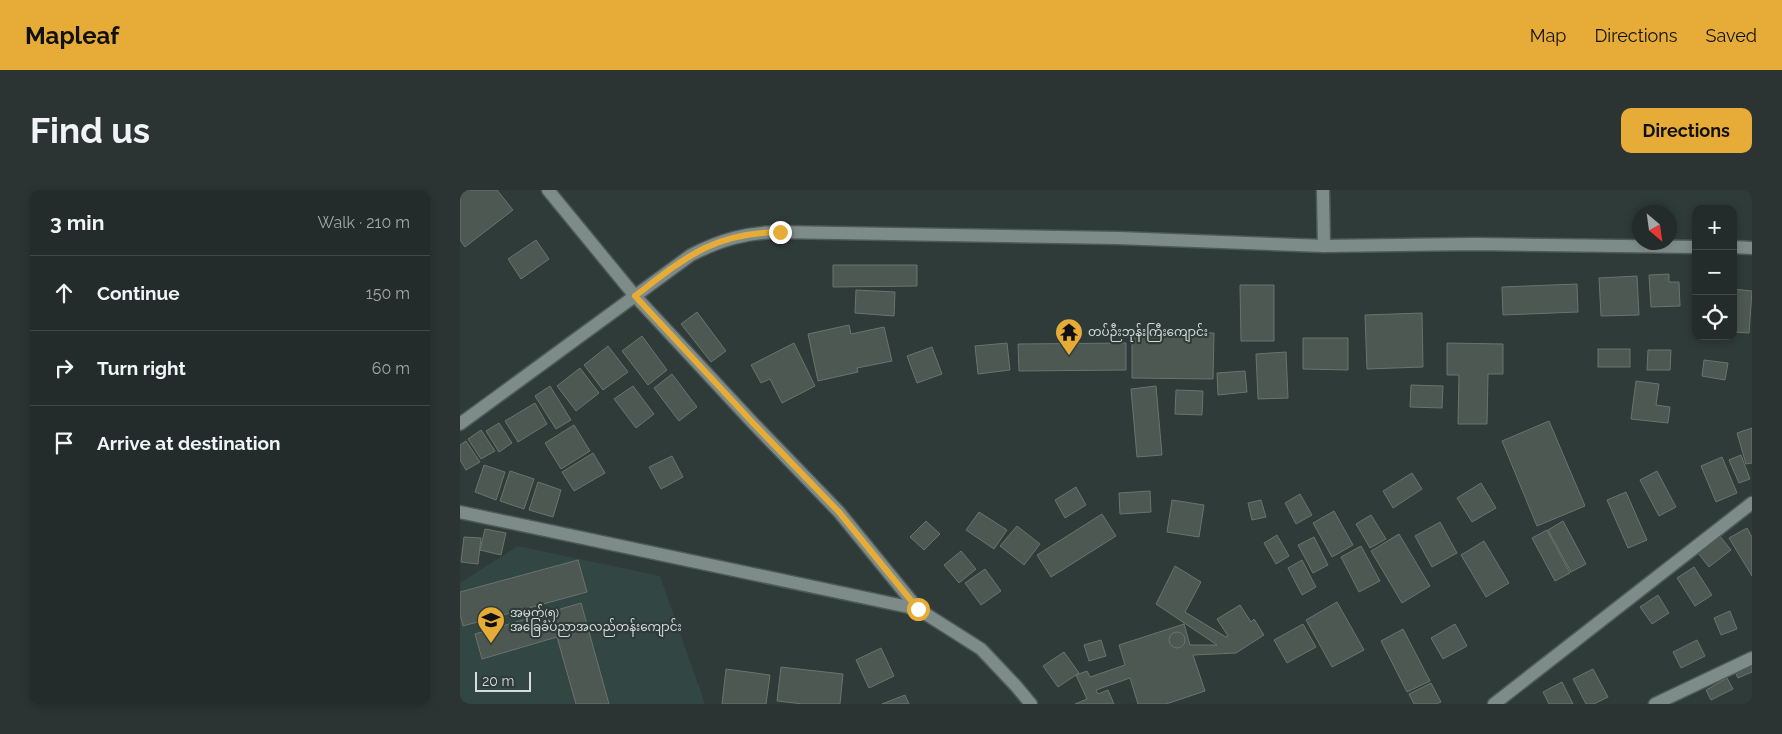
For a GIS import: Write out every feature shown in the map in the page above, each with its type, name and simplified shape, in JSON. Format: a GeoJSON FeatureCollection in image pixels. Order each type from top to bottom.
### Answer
{"type":"FeatureCollection","features":[{"type":"Feature","properties":{"kind":"street"},"geometry":{"type":"LineString","coordinates":[[548,190],[635,296],[839,512],[918,609],[981,649],[1031,704]]}},
{"type":"Feature","properties":{"kind":"street"},"geometry":{"type":"LineString","coordinates":[[1323,190],[1324,246]]}},
{"type":"Feature","properties":{"kind":"street"},"geometry":{"type":"LineString","coordinates":[[460,424],[691,255],[726,239],[763,232],[1118,238],[1324,246],[1474,244],[1692,247]]}},
{"type":"Feature","properties":{"kind":"street"},"geometry":{"type":"LineString","coordinates":[[1737,247],[1752,248]]}},
{"type":"Feature","properties":{"kind":"street"},"geometry":{"type":"LineString","coordinates":[[1494,704],[1752,503]]}},
{"type":"Feature","properties":{"kind":"street"},"geometry":{"type":"LineString","coordinates":[[460,512],[918,609]]}},
{"type":"Feature","properties":{"kind":"street"},"geometry":{"type":"LineString","coordinates":[[1654,704],[1752,658]]}},
{"type":"Feature","properties":{"kind":"shaded area"},"geometry":{"type":"Polygon","coordinates":[[[518,546],[660,576],[705,704],[460,704],[460,583],[518,546]]]}},
{"type":"Feature","properties":{"kind":"building"},"geometry":{"type":"Polygon","coordinates":[[[460,190],[497,190],[513,210],[465,247],[460,240],[460,190]]]}},
{"type":"Feature","properties":{"kind":"building"},"geometry":{"type":"Polygon","coordinates":[[[536,240],[549,259],[521,279],[508,259],[536,240]]]}},
{"type":"Feature","properties":{"kind":"building"},"geometry":{"type":"Polygon","coordinates":[[[833,265],[917,265],[917,286],[833,287],[833,265]]]}},
{"type":"Feature","properties":{"kind":"building"},"geometry":{"type":"Polygon","coordinates":[[[1669,274],[1669,282],[1679,282],[1680,306],[1651,307],[1649,275],[1669,274]]]}},
{"type":"Feature","properties":{"kind":"building"},"geometry":{"type":"Polygon","coordinates":[[[1637,276],[1639,315],[1601,316],[1599,278],[1637,276]]]}},
{"type":"Feature","properties":{"kind":"building"},"geometry":{"type":"Polygon","coordinates":[[[1577,284],[1578,312],[1503,315],[1502,287],[1577,284]]]}},
{"type":"Feature","properties":{"kind":"building"},"geometry":{"type":"Polygon","coordinates":[[[1240,285],[1274,285],[1274,341],[1241,341],[1240,285]]]}},
{"type":"Feature","properties":{"kind":"building"},"geometry":{"type":"Polygon","coordinates":[[[1737,289],[1752,291],[1749,333],[1737,332],[1737,289]]]}},
{"type":"Feature","properties":{"kind":"building"},"geometry":{"type":"Polygon","coordinates":[[[856,290],[895,292],[894,316],[855,313],[856,290]]]}},
{"type":"Feature","properties":{"kind":"building"},"geometry":{"type":"Polygon","coordinates":[[[697,312],[726,351],[711,362],[681,324],[697,312]]]}},
{"type":"Feature","properties":{"kind":"building"},"geometry":{"type":"Polygon","coordinates":[[[1422,313],[1423,367],[1367,369],[1365,315],[1422,313]]]}},
{"type":"Feature","properties":{"kind":"building"},"geometry":{"type":"Polygon","coordinates":[[[849,325],[851,334],[884,327],[892,361],[857,368],[858,372],[818,381],[808,334],[849,325]]]}},
{"type":"Feature","properties":{"kind":"building"},"geometry":{"type":"Polygon","coordinates":[[[1132,332],[1214,333],[1213,379],[1132,378],[1132,332]]]}},
{"type":"Feature","properties":{"kind":"building"},"geometry":{"type":"Polygon","coordinates":[[[642,336],[667,370],[648,385],[622,351],[642,336]]]}},
{"type":"Feature","properties":{"kind":"building"},"geometry":{"type":"Polygon","coordinates":[[[1303,338],[1348,338],[1348,370],[1303,369],[1303,338]]]}},
{"type":"Feature","properties":{"kind":"building"},"geometry":{"type":"Polygon","coordinates":[[[794,343],[815,386],[782,403],[770,379],[761,383],[751,365],[794,343]]]}},
{"type":"Feature","properties":{"kind":"building"},"geometry":{"type":"Polygon","coordinates":[[[1007,343],[1010,370],[978,374],[975,346],[1007,343]]]}},
{"type":"Feature","properties":{"kind":"building"},"geometry":{"type":"Polygon","coordinates":[[[1126,343],[1126,370],[1019,371],[1018,344],[1126,343]]]}},
{"type":"Feature","properties":{"kind":"building"},"geometry":{"type":"Polygon","coordinates":[[[1447,343],[1503,344],[1503,374],[1488,374],[1487,424],[1458,424],[1459,375],[1447,375],[1447,343]]]}},
{"type":"Feature","properties":{"kind":"building"},"geometry":{"type":"Polygon","coordinates":[[[608,346],[628,372],[603,390],[584,365],[608,346]]]}},
{"type":"Feature","properties":{"kind":"building"},"geometry":{"type":"Polygon","coordinates":[[[932,347],[942,374],[917,383],[907,356],[932,347]]]}},
{"type":"Feature","properties":{"kind":"building"},"geometry":{"type":"Polygon","coordinates":[[[1598,349],[1630,349],[1630,367],[1598,367],[1598,349]]]}},
{"type":"Feature","properties":{"kind":"building"},"geometry":{"type":"Polygon","coordinates":[[[1648,350],[1671,350],[1670,370],[1647,370],[1648,350]]]}},
{"type":"Feature","properties":{"kind":"building"},"geometry":{"type":"Polygon","coordinates":[[[1286,352],[1288,398],[1258,399],[1256,354],[1286,352]]]}},
{"type":"Feature","properties":{"kind":"building"},"geometry":{"type":"Polygon","coordinates":[[[1704,360],[1728,363],[1725,380],[1702,376],[1704,360]]]}},
{"type":"Feature","properties":{"kind":"building"},"geometry":{"type":"Polygon","coordinates":[[[580,368],[599,393],[576,411],[557,386],[580,368]]]}},
{"type":"Feature","properties":{"kind":"building"},"geometry":{"type":"Polygon","coordinates":[[[1245,371],[1247,392],[1218,395],[1217,373],[1245,371]]]}},
{"type":"Feature","properties":{"kind":"building"},"geometry":{"type":"Polygon","coordinates":[[[672,374],[697,407],[679,421],[654,388],[672,374]]]}},
{"type":"Feature","properties":{"kind":"building"},"geometry":{"type":"Polygon","coordinates":[[[1636,381],[1659,384],[1656,405],[1670,407],[1668,423],[1631,419],[1636,381]]]}},
{"type":"Feature","properties":{"kind":"building"},"geometry":{"type":"Polygon","coordinates":[[[1411,385],[1443,386],[1442,408],[1410,407],[1411,385]]]}},
{"type":"Feature","properties":{"kind":"building"},"geometry":{"type":"Polygon","coordinates":[[[550,386],[571,420],[556,429],[535,396],[550,386]]]}},
{"type":"Feature","properties":{"kind":"building"},"geometry":{"type":"Polygon","coordinates":[[[633,386],[654,414],[636,428],[614,399],[633,386]]]}},
{"type":"Feature","properties":{"kind":"building"},"geometry":{"type":"Polygon","coordinates":[[[1156,386],[1162,455],[1137,457],[1131,389],[1156,386]]]}},
{"type":"Feature","properties":{"kind":"building"},"geometry":{"type":"Polygon","coordinates":[[[1176,390],[1203,391],[1202,415],[1175,414],[1176,390]]]}},
{"type":"Feature","properties":{"kind":"building"},"geometry":{"type":"Polygon","coordinates":[[[535,403],[547,424],[518,442],[505,421],[535,403]]]}},
{"type":"Feature","properties":{"kind":"building"},"geometry":{"type":"Polygon","coordinates":[[[1549,421],[1585,506],[1537,526],[1502,441],[1549,421]]]}},
{"type":"Feature","properties":{"kind":"building"},"geometry":{"type":"Polygon","coordinates":[[[499,423],[512,443],[499,452],[486,431],[499,423]]]}},
{"type":"Feature","properties":{"kind":"building"},"geometry":{"type":"Polygon","coordinates":[[[574,425],[590,451],[561,469],[545,443],[574,425]]]}},
{"type":"Feature","properties":{"kind":"building"},"geometry":{"type":"Polygon","coordinates":[[[1752,428],[1752,463],[1746,464],[1737,433],[1752,428]]]}},
{"type":"Feature","properties":{"kind":"building"},"geometry":{"type":"Polygon","coordinates":[[[481,430],[495,451],[481,459],[468,439],[481,430]]]}},
{"type":"Feature","properties":{"kind":"building"},"geometry":{"type":"Polygon","coordinates":[[[466,441],[480,462],[466,470],[460,460],[460,445],[466,441]]]}},
{"type":"Feature","properties":{"kind":"building"},"geometry":{"type":"Polygon","coordinates":[[[593,453],[605,473],[574,491],[562,472],[593,453]]]}},
{"type":"Feature","properties":{"kind":"building"},"geometry":{"type":"Polygon","coordinates":[[[1741,455],[1750,479],[1739,483],[1729,460],[1741,455]]]}},
{"type":"Feature","properties":{"kind":"building"},"geometry":{"type":"Polygon","coordinates":[[[672,456],[683,477],[661,489],[649,467],[672,456]]]}},
{"type":"Feature","properties":{"kind":"building"},"geometry":{"type":"Polygon","coordinates":[[[1722,457],[1737,493],[1716,502],[1701,466],[1722,457]]]}},
{"type":"Feature","properties":{"kind":"building"},"geometry":{"type":"Polygon","coordinates":[[[484,465],[505,472],[496,500],[475,492],[484,465]]]}},
{"type":"Feature","properties":{"kind":"building"},"geometry":{"type":"Polygon","coordinates":[[[510,471],[534,479],[524,509],[500,501],[510,471]]]}},
{"type":"Feature","properties":{"kind":"building"},"geometry":{"type":"Polygon","coordinates":[[[1657,471],[1676,507],[1659,516],[1640,480],[1657,471]]]}},
{"type":"Feature","properties":{"kind":"building"},"geometry":{"type":"Polygon","coordinates":[[[1412,473],[1422,489],[1393,508],[1383,491],[1412,473]]]}},
{"type":"Feature","properties":{"kind":"building"},"geometry":{"type":"Polygon","coordinates":[[[538,482],[561,490],[553,517],[529,510],[538,482]]]}},
{"type":"Feature","properties":{"kind":"building"},"geometry":{"type":"Polygon","coordinates":[[[1481,483],[1496,508],[1472,522],[1457,498],[1481,483]]]}},
{"type":"Feature","properties":{"kind":"building"},"geometry":{"type":"Polygon","coordinates":[[[1076,487],[1086,505],[1065,518],[1055,500],[1076,487]]]}},
{"type":"Feature","properties":{"kind":"building"},"geometry":{"type":"Polygon","coordinates":[[[1150,491],[1151,512],[1120,514],[1119,493],[1150,491]]]}},
{"type":"Feature","properties":{"kind":"building"},"geometry":{"type":"Polygon","coordinates":[[[1626,492],[1647,540],[1628,548],[1607,500],[1626,492]]]}},
{"type":"Feature","properties":{"kind":"building"},"geometry":{"type":"Polygon","coordinates":[[[1300,494],[1312,515],[1296,524],[1285,503],[1300,494]]]}},
{"type":"Feature","properties":{"kind":"building"},"geometry":{"type":"Polygon","coordinates":[[[1172,500],[1204,505],[1199,537],[1167,532],[1172,500]]]}},
{"type":"Feature","properties":{"kind":"building"},"geometry":{"type":"Polygon","coordinates":[[[1261,500],[1266,517],[1252,520],[1248,503],[1261,500]]]}},
{"type":"Feature","properties":{"kind":"building"},"geometry":{"type":"Polygon","coordinates":[[[1334,511],[1353,545],[1332,557],[1313,523],[1334,511]]]}},
{"type":"Feature","properties":{"kind":"building"},"geometry":{"type":"Polygon","coordinates":[[[979,512],[1007,530],[994,549],[966,530],[979,512]]]}},
{"type":"Feature","properties":{"kind":"building"},"geometry":{"type":"Polygon","coordinates":[[[1102,514],[1116,536],[1051,577],[1037,555],[1102,514]]]}},
{"type":"Feature","properties":{"kind":"building"},"geometry":{"type":"Polygon","coordinates":[[[1371,515],[1386,539],[1370,548],[1356,524],[1371,515]]]}},
{"type":"Feature","properties":{"kind":"building"},"geometry":{"type":"Polygon","coordinates":[[[926,521],[940,534],[924,550],[910,537],[926,521]]]}},
{"type":"Feature","properties":{"kind":"building"},"geometry":{"type":"Polygon","coordinates":[[[1563,521],[1586,564],[1571,572],[1548,530],[1563,521]]]}},
{"type":"Feature","properties":{"kind":"building"},"geometry":{"type":"Polygon","coordinates":[[[1440,522],[1457,553],[1432,567],[1415,536],[1440,522]]]}},
{"type":"Feature","properties":{"kind":"building"},"geometry":{"type":"Polygon","coordinates":[[[1017,526],[1040,544],[1024,565],[1000,546],[1017,526]]]}},
{"type":"Feature","properties":{"kind":"building"},"geometry":{"type":"Polygon","coordinates":[[[1747,528],[1752,537],[1752,576],[1729,538],[1747,528]]]}},
{"type":"Feature","properties":{"kind":"building"},"geometry":{"type":"Polygon","coordinates":[[[485,529],[506,533],[501,555],[480,550],[485,529]]]}},
{"type":"Feature","properties":{"kind":"building"},"geometry":{"type":"Polygon","coordinates":[[[1547,530],[1570,573],[1555,581],[1532,538],[1547,530]]]}},
{"type":"Feature","properties":{"kind":"building"},"geometry":{"type":"Polygon","coordinates":[[[1399,534],[1430,586],[1402,603],[1371,551],[1399,534]]]}},
{"type":"Feature","properties":{"kind":"building"},"geometry":{"type":"Polygon","coordinates":[[[1277,535],[1289,556],[1276,564],[1264,543],[1277,535]]]}},
{"type":"Feature","properties":{"kind":"building"},"geometry":{"type":"Polygon","coordinates":[[[1719,535],[1731,550],[1709,567],[1698,553],[1719,535]]]}},
{"type":"Feature","properties":{"kind":"building"},"geometry":{"type":"Polygon","coordinates":[[[464,537],[481,538],[478,564],[461,562],[464,537]]]}},
{"type":"Feature","properties":{"kind":"building"},"geometry":{"type":"Polygon","coordinates":[[[1314,537],[1328,565],[1313,573],[1298,545],[1314,537]]]}},
{"type":"Feature","properties":{"kind":"building"},"geometry":{"type":"Polygon","coordinates":[[[1484,541],[1509,583],[1486,597],[1461,555],[1484,541]]]}},
{"type":"Feature","properties":{"kind":"building"},"geometry":{"type":"Polygon","coordinates":[[[1361,546],[1380,581],[1359,592],[1341,557],[1361,546]]]}},
{"type":"Feature","properties":{"kind":"building"},"geometry":{"type":"Polygon","coordinates":[[[961,551],[976,569],[959,583],[944,565],[961,551]]]}},
{"type":"Feature","properties":{"kind":"building"},"geometry":{"type":"Polygon","coordinates":[[[578,560],[587,592],[463,626],[460,614],[460,592],[578,560]]]}},
{"type":"Feature","properties":{"kind":"building"},"geometry":{"type":"Polygon","coordinates":[[[1302,560],[1316,587],[1302,595],[1288,568],[1302,560]]]}},
{"type":"Feature","properties":{"kind":"building"},"geometry":{"type":"Polygon","coordinates":[[[1175,566],[1201,582],[1185,612],[1226,637],[1228,636],[1217,619],[1240,605],[1251,622],[1254,619],[1264,635],[1236,653],[1193,655],[1205,691],[1166,704],[1138,704],[1130,678],[1096,690],[1098,694],[1108,690],[1114,704],[1075,704],[1087,699],[1076,675],[1087,671],[1090,677],[1125,665],[1119,645],[1184,624],[1190,645],[1217,645],[1156,604],[1175,566]]]}},
{"type":"Feature","properties":{"kind":"building"},"geometry":{"type":"Polygon","coordinates":[[[1694,567],[1712,595],[1695,606],[1677,578],[1694,567]]]}},
{"type":"Feature","properties":{"kind":"building"},"geometry":{"type":"Polygon","coordinates":[[[985,569],[1001,591],[981,605],[965,583],[985,569]]]}},
{"type":"Feature","properties":{"kind":"building"},"geometry":{"type":"Polygon","coordinates":[[[1658,595],[1669,613],[1652,624],[1640,607],[1658,595]]]}},
{"type":"Feature","properties":{"kind":"building"},"geometry":{"type":"Polygon","coordinates":[[[1337,602],[1364,650],[1332,667],[1306,620],[1337,602]]]}},
{"type":"Feature","properties":{"kind":"building"},"geometry":{"type":"Polygon","coordinates":[[[581,603],[609,704],[576,704],[557,637],[482,659],[475,634],[581,603]]]}},
{"type":"Feature","properties":{"kind":"building"},"geometry":{"type":"Polygon","coordinates":[[[1730,611],[1737,629],[1721,635],[1714,618],[1730,611]]]}},
{"type":"Feature","properties":{"kind":"building"},"geometry":{"type":"Polygon","coordinates":[[[1303,624],[1316,647],[1287,663],[1274,640],[1303,624]]]}},
{"type":"Feature","properties":{"kind":"building"},"geometry":{"type":"Polygon","coordinates":[[[1455,624],[1467,646],[1443,659],[1431,638],[1455,624]]]}},
{"type":"Feature","properties":{"kind":"building"},"geometry":{"type":"Polygon","coordinates":[[[1403,629],[1430,681],[1407,692],[1381,641],[1403,629]]]}},
{"type":"Feature","properties":{"kind":"building"},"geometry":{"type":"Polygon","coordinates":[[[1177,632],[1183,634],[1185,640],[1183,646],[1177,648],[1171,646],[1169,640],[1171,634],[1177,632]]]}},
{"type":"Feature","properties":{"kind":"building"},"geometry":{"type":"Polygon","coordinates":[[[1101,640],[1106,656],[1089,661],[1084,645],[1101,640]]]}},
{"type":"Feature","properties":{"kind":"building"},"geometry":{"type":"Polygon","coordinates":[[[1697,640],[1705,656],[1681,668],[1673,652],[1697,640]]]}},
{"type":"Feature","properties":{"kind":"building"},"geometry":{"type":"Polygon","coordinates":[[[881,648],[894,676],[869,688],[856,660],[881,648]]]}},
{"type":"Feature","properties":{"kind":"building"},"geometry":{"type":"Polygon","coordinates":[[[1064,652],[1079,673],[1058,687],[1043,666],[1064,652]]]}},
{"type":"Feature","properties":{"kind":"building"},"geometry":{"type":"Polygon","coordinates":[[[1752,652],[1752,672],[1738,678],[1730,662],[1752,652]]]}},
{"type":"Feature","properties":{"kind":"building"},"geometry":{"type":"Polygon","coordinates":[[[781,667],[843,674],[840,704],[803,704],[777,701],[781,667]]]}},
{"type":"Feature","properties":{"kind":"building"},"geometry":{"type":"Polygon","coordinates":[[[726,669],[770,675],[766,704],[722,704],[726,669]]]}},
{"type":"Feature","properties":{"kind":"building"},"geometry":{"type":"Polygon","coordinates":[[[1593,669],[1608,697],[1594,704],[1586,704],[1573,679],[1593,669]]]}},
{"type":"Feature","properties":{"kind":"building"},"geometry":{"type":"Polygon","coordinates":[[[1727,678],[1733,689],[1711,700],[1706,690],[1727,678]]]}},
{"type":"Feature","properties":{"kind":"building"},"geometry":{"type":"Polygon","coordinates":[[[1562,682],[1573,704],[1549,704],[1543,692],[1562,682]]]}},
{"type":"Feature","properties":{"kind":"building"},"geometry":{"type":"Polygon","coordinates":[[[1431,683],[1441,702],[1436,704],[1414,704],[1409,694],[1431,683]]]}},
{"type":"Feature","properties":{"kind":"building"},"geometry":{"type":"Polygon","coordinates":[[[905,695],[909,704],[882,704],[905,695]]]}},
{"type":"Feature","properties":{"kind":"place","name":"တပ်ဉီးဘုန်းကြီးကျောင်း"},"geometry":{"type":"Point","coordinates":[1069,356]}},
{"type":"Feature","properties":{"kind":"place","name":"အမှတ်(၅) အခြေခံပညာအလည်တန်းကျောင်း"},"geometry":{"type":"Point","coordinates":[491,644]}},
{"type":"Feature","properties":{"kind":"route"},"geometry":{"type":"LineString","coordinates":[[780,232],[746,234],[709,246],[691,255],[635,296],[839,512],[918,609]]}}]}
